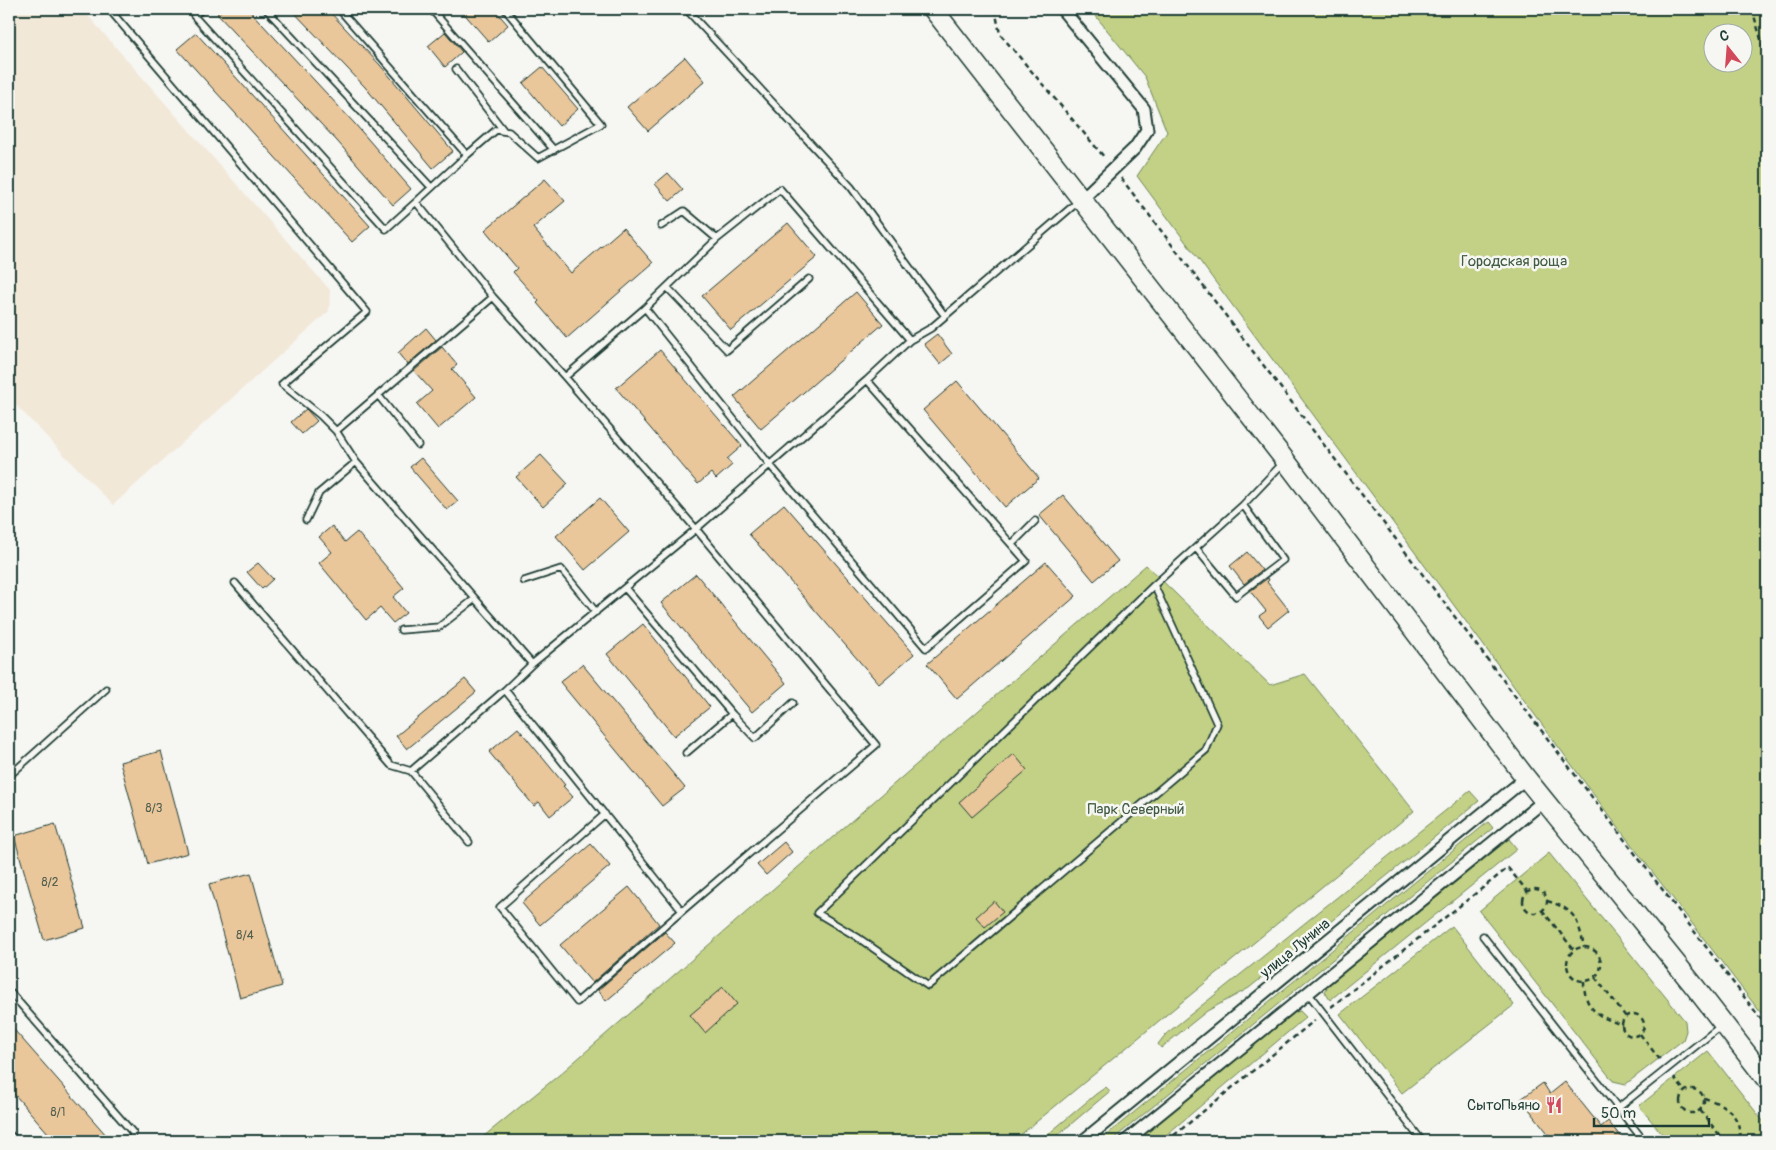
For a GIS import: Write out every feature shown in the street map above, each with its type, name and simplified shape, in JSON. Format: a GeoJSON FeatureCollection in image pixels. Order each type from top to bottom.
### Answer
{"type":"FeatureCollection","features":[{"type":"Feature","properties":{"kind":"main road"},"geometry":{"type":"LineString","coordinates":[[937,14],[1285,460],[1526,778],[1767,1080]]}},
{"type":"Feature","properties":{"kind":"street"},"geometry":{"type":"LineString","coordinates":[[1062,9],[1144,109],[1147,130],[1135,148],[1082,199]]}},
{"type":"Feature","properties":{"kind":"street","name":"улица Лунина"},"geometry":{"type":"LineString","coordinates":[[1083,1141],[1526,778]]}},
{"type":"Feature","properties":{"kind":"street"},"geometry":{"type":"LineString","coordinates":[[1126,1141],[1545,800]]}},
{"type":"Feature","properties":{"kind":"lane"},"geometry":{"type":"LineString","coordinates":[[109,9],[367,312],[282,384],[320,415],[336,431],[356,462],[532,664]]}},
{"type":"Feature","properties":{"kind":"lane"},"geometry":{"type":"LineString","coordinates":[[202,9],[194,16],[386,229],[496,130],[509,132],[538,158],[601,124],[506,9]]}},
{"type":"Feature","properties":{"kind":"lane"},"geometry":{"type":"LineString","coordinates":[[266,9],[432,187]]}},
{"type":"Feature","properties":{"kind":"lane"},"geometry":{"type":"LineString","coordinates":[[339,9],[466,155]]}},
{"type":"Feature","properties":{"kind":"lane"},"geometry":{"type":"LineString","coordinates":[[431,9],[554,150]]}},
{"type":"Feature","properties":{"kind":"lane"},"geometry":{"type":"LineString","coordinates":[[686,9],[851,187],[946,316]]}},
{"type":"Feature","properties":{"kind":"lane"},"geometry":{"type":"LineString","coordinates":[[456,69],[504,131]]}},
{"type":"Feature","properties":{"kind":"lane"},"geometry":{"type":"LineString","coordinates":[[565,377],[646,308],[717,239],[780,189],[910,340]]}},
{"type":"Feature","properties":{"kind":"lane"},"geometry":{"type":"LineString","coordinates":[[411,771],[506,690],[532,664],[696,529],[867,380],[910,340],[931,328],[946,316],[1082,199]]}},
{"type":"Feature","properties":{"kind":"lane"},"geometry":{"type":"LineString","coordinates":[[416,202],[493,297],[565,377],[696,529],[876,745],[577,1002],[500,907],[605,814]]}},
{"type":"Feature","properties":{"kind":"lane"},"geometry":{"type":"LineString","coordinates":[[661,226],[684,211],[717,239]]}},
{"type":"Feature","properties":{"kind":"lane"},"geometry":{"type":"LineString","coordinates":[[667,287],[727,350],[809,280]]}},
{"type":"Feature","properties":{"kind":"lane"},"geometry":{"type":"LineString","coordinates":[[336,431],[493,297]]}},
{"type":"Feature","properties":{"kind":"lane"},"geometry":{"type":"LineString","coordinates":[[646,308],[770,465],[926,648],[1026,561],[867,380]]}},
{"type":"Feature","properties":{"kind":"lane"},"geometry":{"type":"LineString","coordinates":[[378,395],[418,445]]}},
{"type":"Feature","properties":{"kind":"lane"},"geometry":{"type":"LineString","coordinates":[[1154,585],[1217,724],[1206,750],[928,986],[857,937],[817,913],[1154,585],[1243,505],[1285,460]]}},
{"type":"Feature","properties":{"kind":"lane"},"geometry":{"type":"LineString","coordinates":[[306,520],[320,493],[356,462]]}},
{"type":"Feature","properties":{"kind":"lane"},"geometry":{"type":"LineString","coordinates":[[1196,548],[1236,596],[1282,560],[1243,505]]}},
{"type":"Feature","properties":{"kind":"lane"},"geometry":{"type":"LineString","coordinates":[[1012,544],[1036,521]]}},
{"type":"Feature","properties":{"kind":"lane"},"geometry":{"type":"LineString","coordinates":[[524,581],[561,569],[596,612]]}},
{"type":"Feature","properties":{"kind":"lane"},"geometry":{"type":"LineString","coordinates":[[235,583],[391,764],[411,771],[469,842]]}},
{"type":"Feature","properties":{"kind":"lane"},"geometry":{"type":"LineString","coordinates":[[625,588],[732,714],[755,738],[793,703]]}},
{"type":"Feature","properties":{"kind":"lane"},"geometry":{"type":"LineString","coordinates":[[401,630],[439,627],[472,601]]}},
{"type":"Feature","properties":{"kind":"lane"},"geometry":{"type":"LineString","coordinates":[[9,776],[106,690]]}},
{"type":"Feature","properties":{"kind":"lane"},"geometry":{"type":"LineString","coordinates":[[506,690],[682,911]]}},
{"type":"Feature","properties":{"kind":"lane"},"geometry":{"type":"LineString","coordinates":[[686,753],[732,714]]}},
{"type":"Feature","properties":{"kind":"lane"},"geometry":{"type":"LineString","coordinates":[[1483,936],[1644,1141]]}},
{"type":"Feature","properties":{"kind":"lane"},"geometry":{"type":"LineString","coordinates":[[9,991],[133,1133],[130,1141]]}},
{"type":"Feature","properties":{"kind":"lane"},"geometry":{"type":"LineString","coordinates":[[1308,993],[1422,1141]]}},
{"type":"Feature","properties":{"kind":"lane"},"geometry":{"type":"LineString","coordinates":[[1618,1108],[1724,1024]]}},
{"type":"Feature","properties":{"kind":"lane"},"geometry":{"type":"LineString","coordinates":[[9,1134],[16,1141]]}},
{"type":"Feature","properties":{"kind":"path"},"geometry":{"type":"LineString","coordinates":[[995,9],[1000,34],[1114,168],[1767,1027]]}},
{"type":"Feature","properties":{"kind":"path"},"geometry":{"type":"LineString","coordinates":[[1752,9],[1767,59]]}},
{"type":"Feature","properties":{"kind":"path"},"geometry":{"type":"LineString","coordinates":[[1167,1141],[1323,1014],[1508,868],[1528,892]]}},
{"type":"Feature","properties":{"kind":"path"},"geometry":{"type":"LineString","coordinates":[[1547,901],[1542,910],[1532,912],[1527,910],[1523,901],[1528,892],[1538,889],[1547,901],[1564,907],[1574,916],[1584,946]]}},
{"type":"Feature","properties":{"kind":"path"},"geometry":{"type":"LineString","coordinates":[[1542,910],[1574,950]]}},
{"type":"Feature","properties":{"kind":"path"},"geometry":{"type":"LineString","coordinates":[[1584,946],[1591,948],[1599,956],[1601,967],[1595,977],[1584,980],[1578,979],[1569,972],[1567,960],[1574,950],[1584,946]]}},
{"type":"Feature","properties":{"kind":"path"},"geometry":{"type":"LineString","coordinates":[[1595,977],[1626,1016]]}},
{"type":"Feature","properties":{"kind":"path"},"geometry":{"type":"LineString","coordinates":[[1584,980],[1586,1000],[1594,1012],[1622,1025],[1626,1034],[1636,1036],[1643,1030],[1644,1025],[1636,1014],[1626,1016]]}},
{"type":"Feature","properties":{"kind":"path"},"geometry":{"type":"LineString","coordinates":[[1622,1025],[1626,1016]]}},
{"type":"Feature","properties":{"kind":"path"},"geometry":{"type":"LineString","coordinates":[[1704,1098],[1703,1106],[1695,1113],[1685,1110],[1682,1106],[1682,1096],[1690,1089],[1700,1092],[1704,1098],[1717,1102],[1729,1110],[1738,1125],[1740,1141]]}},
{"type":"Feature","properties":{"kind":"path"},"geometry":{"type":"LineString","coordinates":[[1700,1110],[1724,1141]]}},
{"type":"Feature","properties":{"kind":"shaded area"},"geometry":{"type":"Polygon","coordinates":[[[9,9],[82,9],[330,290],[329,311],[113,505],[9,398],[9,9]]]}},
{"type":"Feature","properties":{"kind":"green space","name":"Городская роща"},"geometry":{"type":"Polygon","coordinates":[[[1090,9],[1767,9],[1767,1021],[1611,818],[1137,176],[1167,132],[1145,77],[1090,9]]]}},
{"type":"Feature","properties":{"kind":"green space","name":"Парк Северный"},"geometry":{"type":"Polygon","coordinates":[[[1146,565],[1270,685],[1305,674],[1414,811],[1013,1141],[478,1141],[559,1075],[1146,565]]]}},
{"type":"Feature","properties":{"kind":"green space"},"geometry":{"type":"Polygon","coordinates":[[[1470,791],[1479,801],[1249,988],[1207,1011],[1161,1048],[1158,1044],[1166,1034],[1470,791]]]}},
{"type":"Feature","properties":{"kind":"green space"},"geometry":{"type":"Polygon","coordinates":[[[1488,822],[1493,828],[1111,1141],[1099,1141],[1488,822]]]}},
{"type":"Feature","properties":{"kind":"green space"},"geometry":{"type":"Polygon","coordinates":[[[1509,839],[1517,849],[1330,1000],[1325,992],[1328,985],[1509,839]]]}},
{"type":"Feature","properties":{"kind":"green space"},"geometry":{"type":"Polygon","coordinates":[[[1549,853],[1685,1021],[1686,1031],[1683,1040],[1626,1084],[1613,1081],[1479,911],[1549,853]]]}},
{"type":"Feature","properties":{"kind":"green space"},"geometry":{"type":"Polygon","coordinates":[[[1452,926],[1514,1005],[1402,1093],[1340,1014],[1452,926]]]}},
{"type":"Feature","properties":{"kind":"green space"},"geometry":{"type":"Polygon","coordinates":[[[1300,1011],[1306,1017],[1159,1141],[1137,1141],[1293,1013],[1300,1011]]]}},
{"type":"Feature","properties":{"kind":"green space"},"geometry":{"type":"Polygon","coordinates":[[[1708,1051],[1767,1126],[1767,1141],[1668,1141],[1639,1106],[1708,1051]]]}},
{"type":"Feature","properties":{"kind":"green space"},"geometry":{"type":"Polygon","coordinates":[[[1106,1087],[1110,1091],[1051,1141],[1040,1141],[1096,1094],[1106,1087]]]}},
{"type":"Feature","properties":{"kind":"building"},"geometry":{"type":"Polygon","coordinates":[[[224,9],[248,9],[355,124],[411,189],[393,205],[337,141],[217,14],[224,9]]]}},
{"type":"Feature","properties":{"kind":"building"},"geometry":{"type":"Polygon","coordinates":[[[291,9],[327,9],[380,65],[453,151],[433,168],[365,87],[291,9]]]}},
{"type":"Feature","properties":{"kind":"building"},"geometry":{"type":"Polygon","coordinates":[[[460,9],[494,9],[508,25],[489,42],[460,9]]]}},
{"type":"Feature","properties":{"kind":"building"},"geometry":{"type":"Polygon","coordinates":[[[445,32],[462,52],[445,67],[428,46],[445,32]]]}},
{"type":"Feature","properties":{"kind":"building"},"geometry":{"type":"Polygon","coordinates":[[[196,33],[370,226],[352,242],[177,49],[196,33]]]}},
{"type":"Feature","properties":{"kind":"building"},"geometry":{"type":"Polygon","coordinates":[[[685,57],[705,81],[648,131],[627,107],[685,57]]]}},
{"type":"Feature","properties":{"kind":"building"},"geometry":{"type":"Polygon","coordinates":[[[542,67],[578,109],[559,126],[523,83],[542,67]]]}},
{"type":"Feature","properties":{"kind":"building"},"geometry":{"type":"Polygon","coordinates":[[[668,173],[683,190],[670,201],[655,184],[668,173]]]}},
{"type":"Feature","properties":{"kind":"building"},"geometry":{"type":"Polygon","coordinates":[[[545,179],[565,201],[533,228],[571,273],[623,228],[653,263],[567,338],[537,303],[539,301],[513,272],[517,268],[485,230],[545,179]]]}},
{"type":"Feature","properties":{"kind":"building"},"geometry":{"type":"Polygon","coordinates":[[[788,223],[817,257],[731,330],[702,296],[788,223]]]}},
{"type":"Feature","properties":{"kind":"building"},"geometry":{"type":"Polygon","coordinates":[[[856,292],[883,324],[761,429],[734,397],[856,292]]]}},
{"type":"Feature","properties":{"kind":"building"},"geometry":{"type":"Polygon","coordinates":[[[426,328],[436,340],[408,364],[406,363],[398,353],[426,328]]]}},
{"type":"Feature","properties":{"kind":"building"},"geometry":{"type":"Polygon","coordinates":[[[937,334],[952,354],[940,364],[924,344],[937,334]]]}},
{"type":"Feature","properties":{"kind":"building"},"geometry":{"type":"Polygon","coordinates":[[[442,347],[457,365],[452,369],[476,397],[438,429],[417,404],[432,391],[414,371],[442,347]]]}},
{"type":"Feature","properties":{"kind":"building"},"geometry":{"type":"Polygon","coordinates":[[[660,350],[742,446],[727,459],[732,465],[716,479],[711,473],[698,484],[616,388],[660,350]]]}},
{"type":"Feature","properties":{"kind":"building"},"geometry":{"type":"Polygon","coordinates":[[[957,381],[1039,478],[1005,507],[923,410],[957,381]]]}},
{"type":"Feature","properties":{"kind":"building"},"geometry":{"type":"Polygon","coordinates":[[[306,409],[317,421],[302,434],[291,422],[306,409]]]}},
{"type":"Feature","properties":{"kind":"building"},"geometry":{"type":"Polygon","coordinates":[[[541,455],[568,484],[543,507],[516,477],[541,455]]]}},
{"type":"Feature","properties":{"kind":"building"},"geometry":{"type":"Polygon","coordinates":[[[421,458],[458,501],[447,510],[410,467],[421,458]]]}},
{"type":"Feature","properties":{"kind":"building"},"geometry":{"type":"Polygon","coordinates":[[[1063,495],[1118,561],[1094,581],[1039,515],[1063,495]]]}},
{"type":"Feature","properties":{"kind":"building"},"geometry":{"type":"Polygon","coordinates":[[[600,498],[629,532],[585,570],[556,536],[600,498]]]}},
{"type":"Feature","properties":{"kind":"building"},"geometry":{"type":"Polygon","coordinates":[[[784,504],[914,654],[879,684],[749,534],[784,504]]]}},
{"type":"Feature","properties":{"kind":"building"},"geometry":{"type":"Polygon","coordinates":[[[332,526],[345,542],[357,532],[404,588],[393,597],[406,613],[393,623],[380,608],[366,620],[319,563],[332,552],[319,537],[332,526]]]}},
{"type":"Feature","properties":{"kind":"building"},"geometry":{"type":"Polygon","coordinates":[[[1247,552],[1262,570],[1244,584],[1230,566],[1247,552]]]}},
{"type":"Feature","properties":{"kind":"building"},"geometry":{"type":"Polygon","coordinates":[[[1046,562],[1076,596],[957,699],[927,664],[1046,562]]]}},
{"type":"Feature","properties":{"kind":"building"},"geometry":{"type":"Polygon","coordinates":[[[258,563],[273,579],[262,589],[247,572],[258,563]]]}},
{"type":"Feature","properties":{"kind":"building"},"geometry":{"type":"Polygon","coordinates":[[[696,574],[786,683],[752,712],[661,603],[696,574]]]}},
{"type":"Feature","properties":{"kind":"building"},"geometry":{"type":"Polygon","coordinates":[[[1268,578],[1267,582],[1289,610],[1268,627],[1259,616],[1266,611],[1250,591],[1268,578]]]}},
{"type":"Feature","properties":{"kind":"building"},"geometry":{"type":"Polygon","coordinates":[[[643,624],[710,707],[674,736],[607,654],[643,624]]]}},
{"type":"Feature","properties":{"kind":"building"},"geometry":{"type":"Polygon","coordinates":[[[582,664],[685,788],[662,806],[560,682],[582,664]]]}},
{"type":"Feature","properties":{"kind":"building"},"geometry":{"type":"Polygon","coordinates":[[[465,679],[476,692],[407,749],[396,736],[465,679]]]}},
{"type":"Feature","properties":{"kind":"building"},"geometry":{"type":"Polygon","coordinates":[[[518,728],[573,797],[550,816],[539,802],[534,806],[489,752],[518,728]]]}},
{"type":"Feature","properties":{"kind":"building"},"geometry":{"type":"Polygon","coordinates":[[[161,751],[188,853],[148,864],[120,762],[161,751]]]}},
{"type":"Feature","properties":{"kind":"building"},"geometry":{"type":"Polygon","coordinates":[[[1014,754],[1027,770],[972,817],[959,802],[1014,754]]]}},
{"type":"Feature","properties":{"kind":"building"},"geometry":{"type":"Polygon","coordinates":[[[55,824],[85,928],[44,940],[14,836],[55,824]]]}},
{"type":"Feature","properties":{"kind":"building"},"geometry":{"type":"Polygon","coordinates":[[[784,842],[792,852],[766,875],[757,865],[784,842]]]}},
{"type":"Feature","properties":{"kind":"building"},"geometry":{"type":"Polygon","coordinates":[[[591,844],[610,866],[540,925],[522,903],[591,844]]]}},
{"type":"Feature","properties":{"kind":"building"},"geometry":{"type":"Polygon","coordinates":[[[251,873],[282,986],[240,998],[209,884],[251,873]]]}},
{"type":"Feature","properties":{"kind":"building"},"geometry":{"type":"Polygon","coordinates":[[[629,887],[659,924],[592,983],[560,945],[629,887]]]}},
{"type":"Feature","properties":{"kind":"building"},"geometry":{"type":"Polygon","coordinates":[[[994,901],[1003,912],[985,927],[976,917],[994,901]]]}},
{"type":"Feature","properties":{"kind":"building"},"geometry":{"type":"Polygon","coordinates":[[[665,932],[675,943],[606,1001],[598,990],[665,932]]]}},
{"type":"Feature","properties":{"kind":"building"},"geometry":{"type":"Polygon","coordinates":[[[723,987],[737,1004],[705,1033],[690,1015],[723,987]]]}},
{"type":"Feature","properties":{"kind":"building"},"geometry":{"type":"Polygon","coordinates":[[[9,1024],[107,1136],[101,1141],[55,1141],[9,1088],[9,1024]]]}},
{"type":"Feature","properties":{"kind":"building","name":"СытоПьяно"},"geometry":{"type":"Polygon","coordinates":[[[1565,1082],[1601,1127],[1608,1121],[1624,1141],[1554,1141],[1521,1099],[1543,1083],[1550,1094],[1565,1082]]]}},
{"type":"Feature","properties":{"kind":"place","name":"СытоПьяно"},"geometry":{"type":"Point","coordinates":[1554,1105]}}]}
